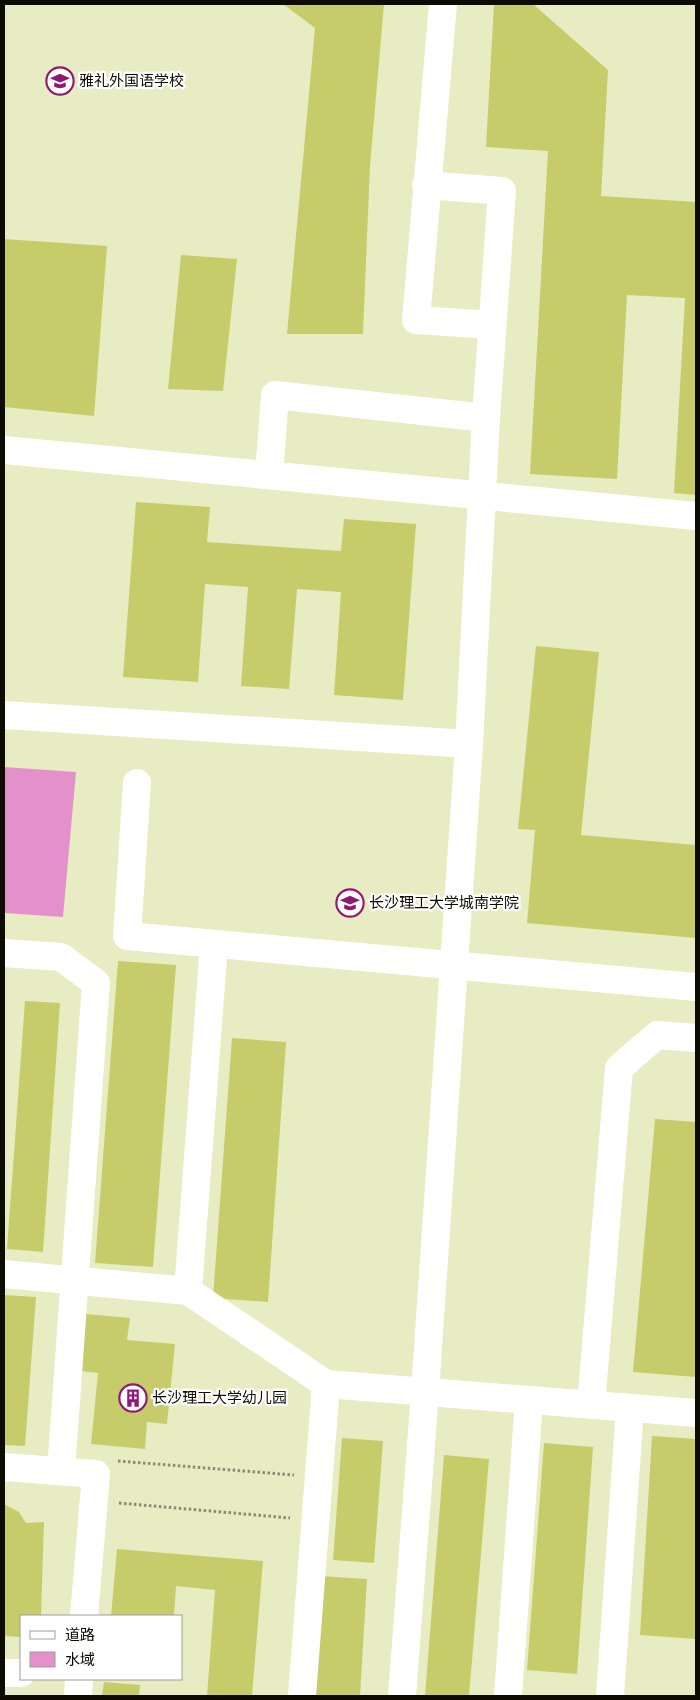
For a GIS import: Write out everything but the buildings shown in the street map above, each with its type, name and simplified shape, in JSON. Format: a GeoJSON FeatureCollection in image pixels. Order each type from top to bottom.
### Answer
{"type":"FeatureCollection","features":[{"type":"Feature","properties":{"kind":"street"},"geometry":{"type":"LineString","coordinates":[[443,4],[426,185],[416,320],[492,325]]}},
{"type":"Feature","properties":{"kind":"street"},"geometry":{"type":"LineString","coordinates":[[402,1696],[425,1392],[469,744],[486,418],[502,191],[426,185]]}},
{"type":"Feature","properties":{"kind":"street"},"geometry":{"type":"LineString","coordinates":[[269,474],[275,396],[486,418]]}},
{"type":"Feature","properties":{"kind":"street"},"geometry":{"type":"LineString","coordinates":[[4,450],[696,516]]}},
{"type":"Feature","properties":{"kind":"street"},"geometry":{"type":"LineString","coordinates":[[4,715],[469,744]]}},
{"type":"Feature","properties":{"kind":"street"},"geometry":{"type":"LineString","coordinates":[[137,783],[127,936],[696,987]]}},
{"type":"Feature","properties":{"kind":"street"},"geometry":{"type":"LineString","coordinates":[[188,1291],[214,944]]}},
{"type":"Feature","properties":{"kind":"street"},"geometry":{"type":"LineString","coordinates":[[4,953],[61,957],[96,984],[60,1471]]}},
{"type":"Feature","properties":{"kind":"street"},"geometry":{"type":"LineString","coordinates":[[591,1405],[619,1068],[657,1035],[696,1038]]}},
{"type":"Feature","properties":{"kind":"street"},"geometry":{"type":"LineString","coordinates":[[4,1274],[188,1291],[326,1384],[696,1413]]}},
{"type":"Feature","properties":{"kind":"street"},"geometry":{"type":"LineString","coordinates":[[302,1696],[326,1384]]}},
{"type":"Feature","properties":{"kind":"street"},"geometry":{"type":"LineString","coordinates":[[508,1696],[529,1400]]}},
{"type":"Feature","properties":{"kind":"street"},"geometry":{"type":"LineString","coordinates":[[610,1696],[630,1408]]}},
{"type":"Feature","properties":{"kind":"street"},"geometry":{"type":"LineString","coordinates":[[4,1467],[96,1474],[84,1615]]}},
{"type":"Feature","properties":{"kind":"street"},"geometry":{"type":"LineString","coordinates":[[4,1673],[20,1672]]}},
{"type":"Feature","properties":{"kind":"street"},"geometry":{"type":"LineString","coordinates":[[78,1696],[79,1680]]}},
{"type":"Feature","properties":{"kind":"path"},"geometry":{"type":"LineString","coordinates":[[96,1474],[98,1459],[318,1477]]}},
{"type":"Feature","properties":{"kind":"path"},"geometry":{"type":"LineString","coordinates":[[94,1501],[315,1521]]}},
{"type":"Feature","properties":{"kind":"shaded area","name":"长沙理工大学城南学院"},"geometry":{"type":"Polygon","coordinates":[[[4,4],[696,4],[696,1696],[4,1696],[4,4]]]}},
{"type":"Feature","properties":{"kind":"water"},"geometry":{"type":"Polygon","coordinates":[[[4,767],[76,772],[63,917],[4,913],[4,767]]]}},
{"type":"Feature","properties":{"kind":"place","name":"雅礼外国语学校"},"geometry":{"type":"Point","coordinates":[60,81]}},
{"type":"Feature","properties":{"kind":"place","name":"长沙理工大学城南学院"},"geometry":{"type":"Point","coordinates":[350,903]}},
{"type":"Feature","properties":{"kind":"place","name":"长沙理工大学幼儿园"},"geometry":{"type":"Point","coordinates":[133,1398]}}]}
